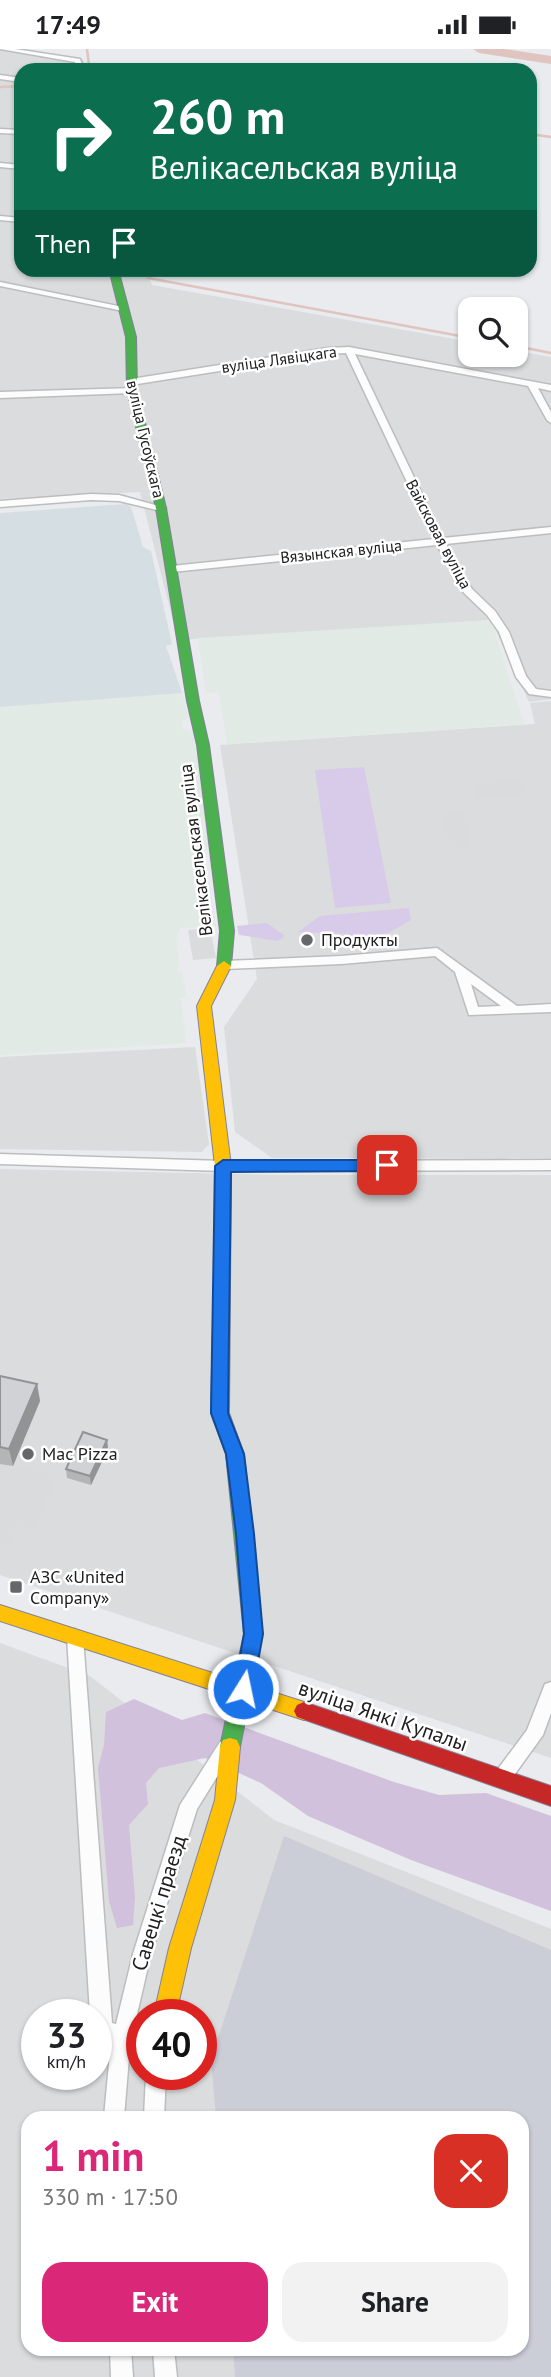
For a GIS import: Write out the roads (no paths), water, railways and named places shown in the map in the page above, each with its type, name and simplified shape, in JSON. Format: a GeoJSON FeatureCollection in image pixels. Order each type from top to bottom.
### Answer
{"type":"FeatureCollection","features":[{"type":"Feature","properties":{"kind":"street"},"geometry":{"type":"LineString","coordinates":[[2,49],[78,60],[79,63]]}},
{"type":"Feature","properties":{"kind":"street","name":"вуліца Гусоўскага"},"geometry":{"type":"LineString","coordinates":[[115,277],[131,337],[131,386],[161,508],[172,569]]}},
{"type":"Feature","properties":{"kind":"street"},"geometry":{"type":"LineString","coordinates":[[0,284],[123,309]]}},
{"type":"Feature","properties":{"kind":"street","name":"вуліца Лявіцкага"},"geometry":{"type":"LineString","coordinates":[[0,395],[131,386],[328,351],[349,350],[551,388]]}},
{"type":"Feature","properties":{"kind":"street","name":"Вайсковая вуліца"},"geometry":{"type":"LineString","coordinates":[[349,350],[440,541],[468,591],[491,613],[504,632],[521,677],[533,692],[551,694]]}},
{"type":"Feature","properties":{"kind":"street"},"geometry":{"type":"LineString","coordinates":[[531,384],[551,420]]}},
{"type":"Feature","properties":{"kind":"street"},"geometry":{"type":"LineString","coordinates":[[0,504],[91,497],[119,499],[161,508]]}},
{"type":"Feature","properties":{"kind":"street","name":"Вязынская вуліца"},"geometry":{"type":"LineString","coordinates":[[172,569],[551,530]]}},
{"type":"Feature","properties":{"kind":"street","name":"Велікасельская вуліца"},"geometry":{"type":"LineString","coordinates":[[172,569],[192,701],[203,745],[227,931],[224,965],[204,1006],[223,1166],[220,1413],[235,1454],[253,1634],[243,1689]]}},
{"type":"Feature","properties":{"kind":"street"},"geometry":{"type":"LineString","coordinates":[[224,965],[341,960],[437,952],[514,1010]]}},
{"type":"Feature","properties":{"kind":"street"},"geometry":{"type":"LineString","coordinates":[[461,970],[472,1012],[551,1008]]}},
{"type":"Feature","properties":{"kind":"street"},"geometry":{"type":"LineString","coordinates":[[0,1159],[223,1166],[551,1165]]}},
{"type":"Feature","properties":{"kind":"street","name":"вуліца Янкі Купалы"},"geometry":{"type":"LineString","coordinates":[[0,1613],[243,1689],[551,1796]]}},
{"type":"Feature","properties":{"kind":"street","name":"Савецкі праезд"},"geometry":{"type":"LineString","coordinates":[[75,1637],[99,2001],[123,2034]]}},
{"type":"Feature","properties":{"kind":"street","name":"Савецкі праезд"},"geometry":{"type":"LineString","coordinates":[[168,1999],[180,1948],[225,1800],[231,1741],[243,1689]]}},
{"type":"Feature","properties":{"kind":"street"},"geometry":{"type":"LineString","coordinates":[[501,1779],[534,1735],[551,1691]]}},
{"type":"Feature","properties":{"kind":"street","name":"Савецкі праезд"},"geometry":{"type":"LineString","coordinates":[[115,2111],[123,2034],[142,1954],[189,1805],[231,1741]]}},
{"type":"Feature","properties":{"kind":"street"},"geometry":{"type":"LineString","coordinates":[[154,2111],[155,2090]]}},
{"type":"Feature","properties":{"kind":"street"},"geometry":{"type":"LineString","coordinates":[[121,2356],[122,2377]]}},
{"type":"Feature","properties":{"kind":"street"},"geometry":{"type":"LineString","coordinates":[[164,2356],[166,2377]]}},
{"type":"Feature","properties":{"kind":"waterway"},"geometry":{"type":"LineString","coordinates":[[87,49],[89,63]]}},
{"type":"Feature","properties":{"kind":"waterway"},"geometry":{"type":"LineString","coordinates":[[479,49],[551,60]]}},
{"type":"Feature","properties":{"kind":"waterway"},"geometry":{"type":"LineString","coordinates":[[0,87],[14,86]]}},
{"type":"Feature","properties":{"kind":"waterway"},"geometry":{"type":"LineString","coordinates":[[537,135],[551,137]]}},
{"type":"Feature","properties":{"kind":"waterway"},"geometry":{"type":"LineString","coordinates":[[148,278],[458,336]]}},
{"type":"Feature","properties":{"kind":"waterway"},"geometry":{"type":"LineString","coordinates":[[528,348],[551,353]]}},
{"type":"Feature","properties":{"kind":"place","name":"Продукты"},"geometry":{"type":"Point","coordinates":[307,940]}},
{"type":"Feature","properties":{"kind":"place","name":"Mac Pizza"},"geometry":{"type":"Point","coordinates":[28,1454]}},
{"type":"Feature","properties":{"kind":"place","name":"АЗС «United Company»"},"geometry":{"type":"Point","coordinates":[16,1587]}}]}
